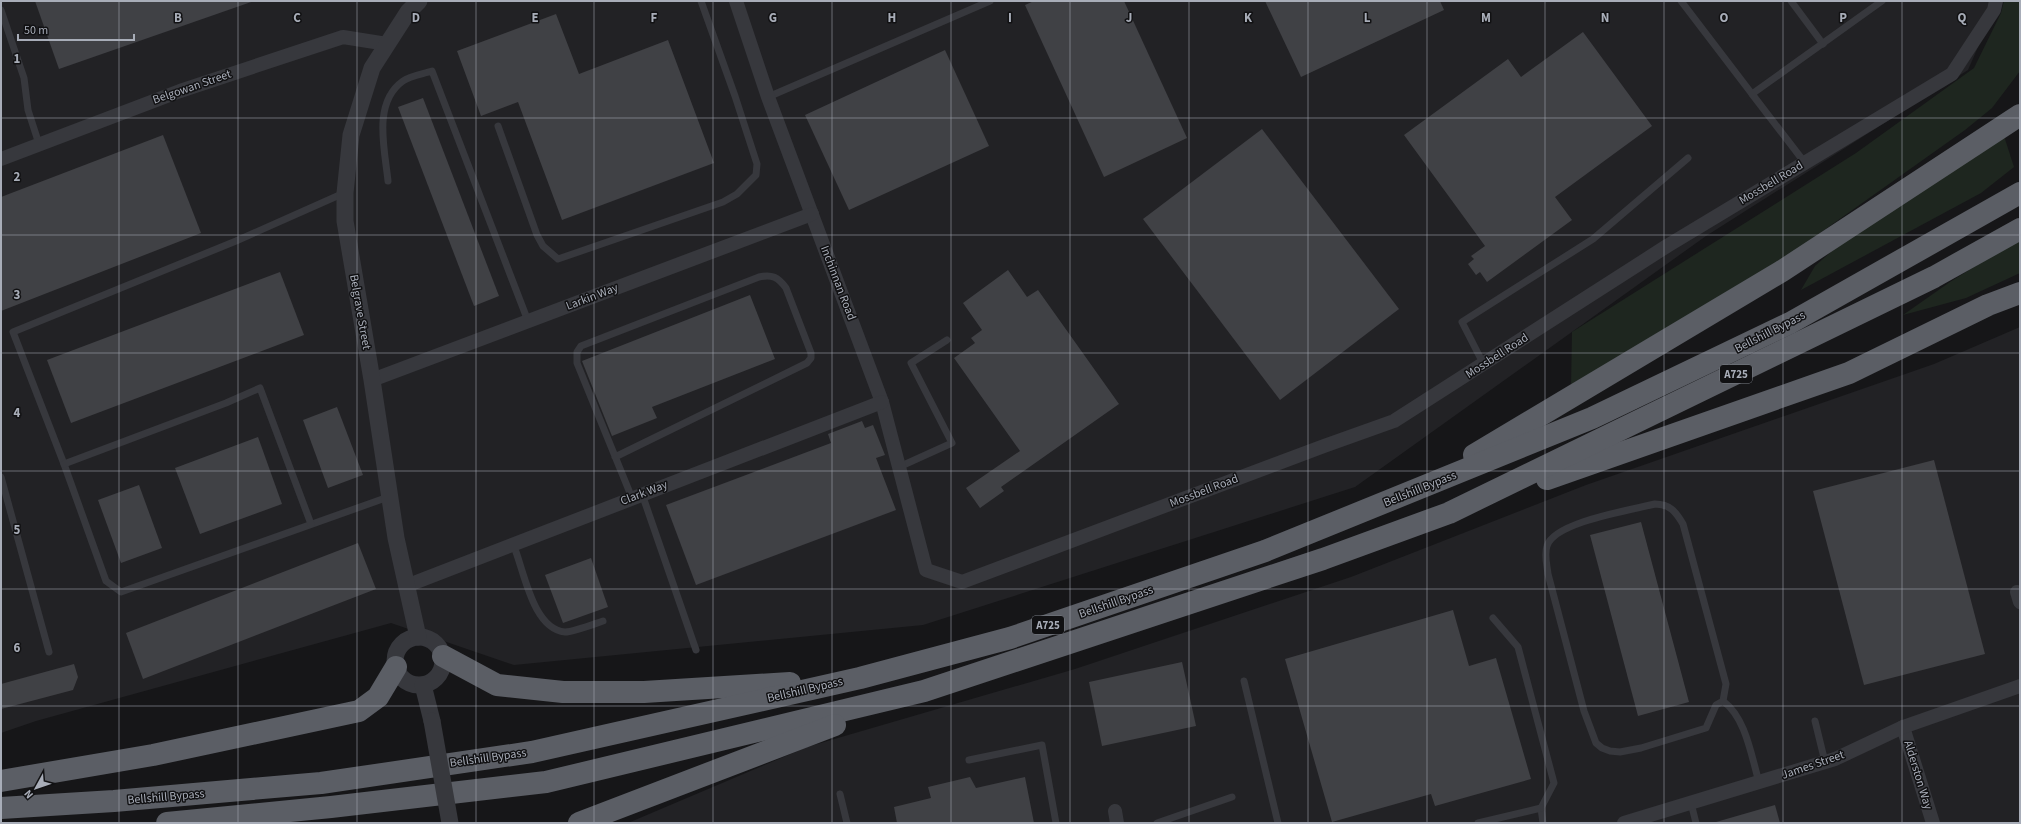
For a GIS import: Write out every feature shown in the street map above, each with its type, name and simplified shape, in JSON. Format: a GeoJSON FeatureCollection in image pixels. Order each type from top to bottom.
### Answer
{"type":"FeatureCollection","features":[{"type":"Feature","properties":{"kind":"highway"},"geometry":{"type":"LineString","coordinates":[[1411,492],[1782,270],[2020,115]]}},
{"type":"Feature","properties":{"kind":"highway","name":"Bellshill Bypass"},"geometry":{"type":"LineString","coordinates":[[1,808],[114,801],[322,782],[524,753],[860,678],[1010,638],[1265,551],[1592,418],[1790,323],[2020,194]]}},
{"type":"Feature","properties":{"kind":"highway","name":"Bellshill Bypass"},"geometry":{"type":"LineString","coordinates":[[167,823],[331,807],[546,782],[924,692],[1323,559],[1449,513],[1934,278],[2020,230]]}},
{"type":"Feature","properties":{"kind":"highway","name":"A725"},"geometry":{"type":"LineString","coordinates":[[1449,513],[1849,373],[1988,305],[2020,293]]}},
{"type":"Feature","properties":{"kind":"highway"},"geometry":{"type":"LineString","coordinates":[[443,656],[497,685],[563,692],[644,692],[860,678]]}},
{"type":"Feature","properties":{"kind":"highway"},"geometry":{"type":"LineString","coordinates":[[1,780],[153,755],[359,711],[378,697],[396,667]]}},
{"type":"Feature","properties":{"kind":"highway"},"geometry":{"type":"LineString","coordinates":[[579,823],[924,692]]}},
{"type":"Feature","properties":{"kind":"highway"},"geometry":{"type":"LineString","coordinates":[[260,823],[331,807]]}},
{"type":"Feature","properties":{"kind":"street","name":"Belgrave Street"},"geometry":{"type":"LineString","coordinates":[[418,637],[396,538],[372,380],[345,221],[344,193],[351,135],[372,68],[386,44],[408,12],[419,1]]}},
{"type":"Feature","properties":{"kind":"street","name":"Inchinnan Road"},"geometry":{"type":"LineString","coordinates":[[736,1],[768,96],[882,402],[926,570]]}},
{"type":"Feature","properties":{"kind":"street","name":"Mossbell Road"},"geometry":{"type":"LineString","coordinates":[[926,570],[962,582],[970,580],[1324,446],[1394,422],[1667,246],[1952,74],[1994,10],[1996,1]]}},
{"type":"Feature","properties":{"kind":"street","name":"Belgowan Street"},"geometry":{"type":"LineString","coordinates":[[1,159],[180,91],[343,37],[386,44]]}},
{"type":"Feature","properties":{"kind":"street","name":"Larkin Way"},"geometry":{"type":"LineString","coordinates":[[372,380],[812,214]]}},
{"type":"Feature","properties":{"kind":"street","name":"Clark Way"},"geometry":{"type":"LineString","coordinates":[[406,586],[882,402]]}},
{"type":"Feature","properties":{"kind":"street"},"geometry":{"type":"LineString","coordinates":[[418,637],[434,642],[443,656],[443,664],[437,678],[423,685],[409,683],[398,674],[395,660],[400,647],[411,638],[418,637]]}},
{"type":"Feature","properties":{"kind":"street"},"geometry":{"type":"LineString","coordinates":[[423,685],[432,721],[450,823]]}},
{"type":"Feature","properties":{"kind":"street","name":"James Street"},"geometry":{"type":"LineString","coordinates":[[1624,823],[1825,762],[1903,727],[2020,686]]}},
{"type":"Feature","properties":{"kind":"street","name":"Alderston Way"},"geometry":{"type":"LineString","coordinates":[[1903,727],[1933,823]]}},
{"type":"Feature","properties":{"kind":"lane"},"geometry":{"type":"LineString","coordinates":[[498,126],[537,235],[543,246],[558,259],[723,202],[737,194],[756,175],[757,164],[735,96],[701,1]]}},
{"type":"Feature","properties":{"kind":"lane"},"geometry":{"type":"LineString","coordinates":[[768,96],[990,1]]}},
{"type":"Feature","properties":{"kind":"lane"},"geometry":{"type":"LineString","coordinates":[[1681,1],[1805,163]]}},
{"type":"Feature","properties":{"kind":"lane"},"geometry":{"type":"LineString","coordinates":[[1790,1],[1823,44]]}},
{"type":"Feature","properties":{"kind":"lane"},"geometry":{"type":"LineString","coordinates":[[1752,94],[1882,1]]}},
{"type":"Feature","properties":{"kind":"lane"},"geometry":{"type":"LineString","coordinates":[[1,10],[24,78],[28,110],[39,144]]}},
{"type":"Feature","properties":{"kind":"lane"},"geometry":{"type":"LineString","coordinates":[[388,181],[382,127],[386,101],[403,81],[432,71],[528,321]]}},
{"type":"Feature","properties":{"kind":"lane"},"geometry":{"type":"LineString","coordinates":[[1484,365],[1462,322],[1593,239],[1688,158]]}},
{"type":"Feature","properties":{"kind":"lane"},"geometry":{"type":"LineString","coordinates":[[344,193],[236,241],[13,332],[64,464],[106,581],[121,592],[390,496]]}},
{"type":"Feature","properties":{"kind":"lane"},"geometry":{"type":"LineString","coordinates":[[615,457],[807,363],[811,358],[811,353],[786,288],[781,281],[770,275],[759,277],[581,346],[577,352],[577,363],[615,457],[637,496],[696,650]]}},
{"type":"Feature","properties":{"kind":"lane"},"geometry":{"type":"LineString","coordinates":[[899,467],[952,443],[911,363],[947,340]]}},
{"type":"Feature","properties":{"kind":"lane"},"geometry":{"type":"LineString","coordinates":[[64,464],[226,404],[260,388],[311,524]]}},
{"type":"Feature","properties":{"kind":"lane"},"geometry":{"type":"LineString","coordinates":[[1,477],[49,652]]}},
{"type":"Feature","properties":{"kind":"lane"},"geometry":{"type":"LineString","coordinates":[[1655,504],[1663,504],[1677,513],[1682,524],[1722,666],[1726,684],[1723,701],[1716,705],[1706,728],[1625,752],[1610,752],[1596,743],[1584,712],[1548,574],[1546,557],[1547,545],[1554,535],[1565,528],[1655,504]]}},
{"type":"Feature","properties":{"kind":"lane"},"geometry":{"type":"LineString","coordinates":[[513,544],[535,605],[550,627],[566,632],[604,621]]}},
{"type":"Feature","properties":{"kind":"lane"},"geometry":{"type":"LineString","coordinates":[[1494,618],[1518,647],[1554,783],[1541,808],[1543,823]]}},
{"type":"Feature","properties":{"kind":"lane"},"geometry":{"type":"LineString","coordinates":[[1244,681],[1278,823]]}},
{"type":"Feature","properties":{"kind":"lane"},"geometry":{"type":"LineString","coordinates":[[1723,701],[1732,707],[1740,722],[1759,782]]}},
{"type":"Feature","properties":{"kind":"lane"},"geometry":{"type":"LineString","coordinates":[[1815,721],[1825,762]]}},
{"type":"Feature","properties":{"kind":"lane"},"geometry":{"type":"LineString","coordinates":[[969,760],[1042,745],[1056,823]]}},
{"type":"Feature","properties":{"kind":"lane"},"geometry":{"type":"LineString","coordinates":[[840,794],[847,823]]}},
{"type":"Feature","properties":{"kind":"lane"},"geometry":{"type":"LineString","coordinates":[[1157,823],[1232,797]]}},
{"type":"Feature","properties":{"kind":"lane"},"geometry":{"type":"LineString","coordinates":[[1691,803],[1696,823]]}},
{"type":"Feature","properties":{"kind":"lane"},"geometry":{"type":"LineString","coordinates":[[1478,823],[1541,808]]}},
{"type":"Feature","properties":{"kind":"shaded area"},"geometry":{"type":"Polygon","coordinates":[[[1,1],[1998,1],[1968,70],[1706,236],[1355,487],[923,625],[514,665],[391,623],[36,721],[1,733],[1,1]]]}},
{"type":"Feature","properties":{"kind":"shaded area"},"geometry":{"type":"Polygon","coordinates":[[[2004,1],[2020,1],[2020,71],[1992,108],[1965,130],[1782,260],[1571,386],[1572,332],[1856,153],[1974,68],[2001,13],[2004,1]]]}},
{"type":"Feature","properties":{"kind":"shaded area"},"geometry":{"type":"Polygon","coordinates":[[[2004,136],[2014,167],[1981,193],[1801,290],[1815,266],[1849,236],[2004,136]]]}},
{"type":"Feature","properties":{"kind":"shaded area"},"geometry":{"type":"Polygon","coordinates":[[[2020,238],[2020,273],[1966,298],[1903,315],[1950,282],[2020,238]]]}},
{"type":"Feature","properties":{"kind":"shaded area"},"geometry":{"type":"Polygon","coordinates":[[[2020,327],[2020,823],[628,823],[807,747],[1075,669],[1351,577],[1586,485],[1934,364],[2020,327]]]}},
{"type":"Feature","properties":{"kind":"building"},"geometry":{"type":"Polygon","coordinates":[[[35,1],[254,1],[59,69],[35,1]]]}},
{"type":"Feature","properties":{"kind":"building"},"geometry":{"type":"Polygon","coordinates":[[[1034,1],[1124,1],[1187,138],[1104,177],[1025,5],[1034,1]]]}},
{"type":"Feature","properties":{"kind":"building"},"geometry":{"type":"Polygon","coordinates":[[[1265,1],[1440,1],[1444,10],[1301,77],[1265,1]]]}},
{"type":"Feature","properties":{"kind":"building"},"geometry":{"type":"Polygon","coordinates":[[[556,14],[579,74],[668,40],[714,163],[562,220],[518,102],[481,116],[457,51],[556,14]]]}},
{"type":"Feature","properties":{"kind":"building"},"geometry":{"type":"Polygon","coordinates":[[[1583,32],[1652,126],[1555,197],[1572,220],[1487,282],[1480,272],[1476,275],[1468,264],[1474,259],[1471,256],[1485,246],[1404,135],[1508,59],[1521,77],[1583,32]]]}},
{"type":"Feature","properties":{"kind":"building"},"geometry":{"type":"Polygon","coordinates":[[[945,50],[989,146],[849,210],[805,115],[945,50]]]}},
{"type":"Feature","properties":{"kind":"building"},"geometry":{"type":"Polygon","coordinates":[[[423,98],[499,296],[474,306],[398,107],[423,98]]]}},
{"type":"Feature","properties":{"kind":"building"},"geometry":{"type":"Polygon","coordinates":[[[1262,129],[1399,309],[1280,400],[1143,219],[1262,129]]]}},
{"type":"Feature","properties":{"kind":"building"},"geometry":{"type":"Polygon","coordinates":[[[163,135],[201,233],[1,311],[1,197],[163,135]]]}},
{"type":"Feature","properties":{"kind":"building"},"geometry":{"type":"Polygon","coordinates":[[[1008,270],[1027,297],[1038,290],[1119,404],[1001,487],[1004,491],[980,508],[966,488],[1020,451],[954,358],[975,343],[971,338],[982,330],[963,303],[1008,270]]]}},
{"type":"Feature","properties":{"kind":"building"},"geometry":{"type":"Polygon","coordinates":[[[280,272],[304,335],[71,423],[47,360],[280,272]]]}},
{"type":"Feature","properties":{"kind":"building"},"geometry":{"type":"Polygon","coordinates":[[[750,295],[775,359],[652,407],[657,418],[612,436],[582,361],[750,295]]]}},
{"type":"Feature","properties":{"kind":"building"},"geometry":{"type":"Polygon","coordinates":[[[337,407],[363,475],[328,488],[303,420],[337,407]]]}},
{"type":"Feature","properties":{"kind":"building"},"geometry":{"type":"Polygon","coordinates":[[[862,421],[865,428],[873,425],[885,455],[876,458],[896,510],[696,585],[666,505],[831,443],[828,434],[862,421]]]}},
{"type":"Feature","properties":{"kind":"building"},"geometry":{"type":"Polygon","coordinates":[[[258,437],[282,504],[200,534],[175,468],[258,437]]]}},
{"type":"Feature","properties":{"kind":"building"},"geometry":{"type":"Polygon","coordinates":[[[1934,460],[1985,654],[1864,685],[1813,491],[1934,460]]]}},
{"type":"Feature","properties":{"kind":"building"},"geometry":{"type":"Polygon","coordinates":[[[139,485],[162,548],[121,563],[98,500],[139,485]]]}},
{"type":"Feature","properties":{"kind":"building"},"geometry":{"type":"Polygon","coordinates":[[[1641,522],[1689,702],[1638,716],[1590,535],[1641,522]]]}},
{"type":"Feature","properties":{"kind":"building"},"geometry":{"type":"Polygon","coordinates":[[[358,543],[376,589],[143,679],[126,633],[358,543]]]}},
{"type":"Feature","properties":{"kind":"building"},"geometry":{"type":"Polygon","coordinates":[[[591,558],[608,607],[563,623],[545,575],[591,558]]]}},
{"type":"Feature","properties":{"kind":"building"},"geometry":{"type":"Polygon","coordinates":[[[1453,610],[1469,666],[1496,658],[1531,779],[1435,806],[1431,794],[1332,822],[1285,659],[1453,610]]]}},
{"type":"Feature","properties":{"kind":"building"},"geometry":{"type":"Polygon","coordinates":[[[1182,662],[1196,726],[1102,746],[1089,682],[1182,662]]]}},
{"type":"Feature","properties":{"kind":"building"},"geometry":{"type":"Polygon","coordinates":[[[74,664],[78,677],[73,690],[1,709],[1,684],[74,664]]]}},
{"type":"Feature","properties":{"kind":"building"},"geometry":{"type":"Polygon","coordinates":[[[970,777],[976,788],[1025,777],[1034,823],[897,823],[894,807],[931,798],[928,787],[970,777]]]}},
{"type":"Feature","properties":{"kind":"building"},"geometry":{"type":"Polygon","coordinates":[[[1775,805],[1780,823],[1716,822],[1775,805]]]}}]}
